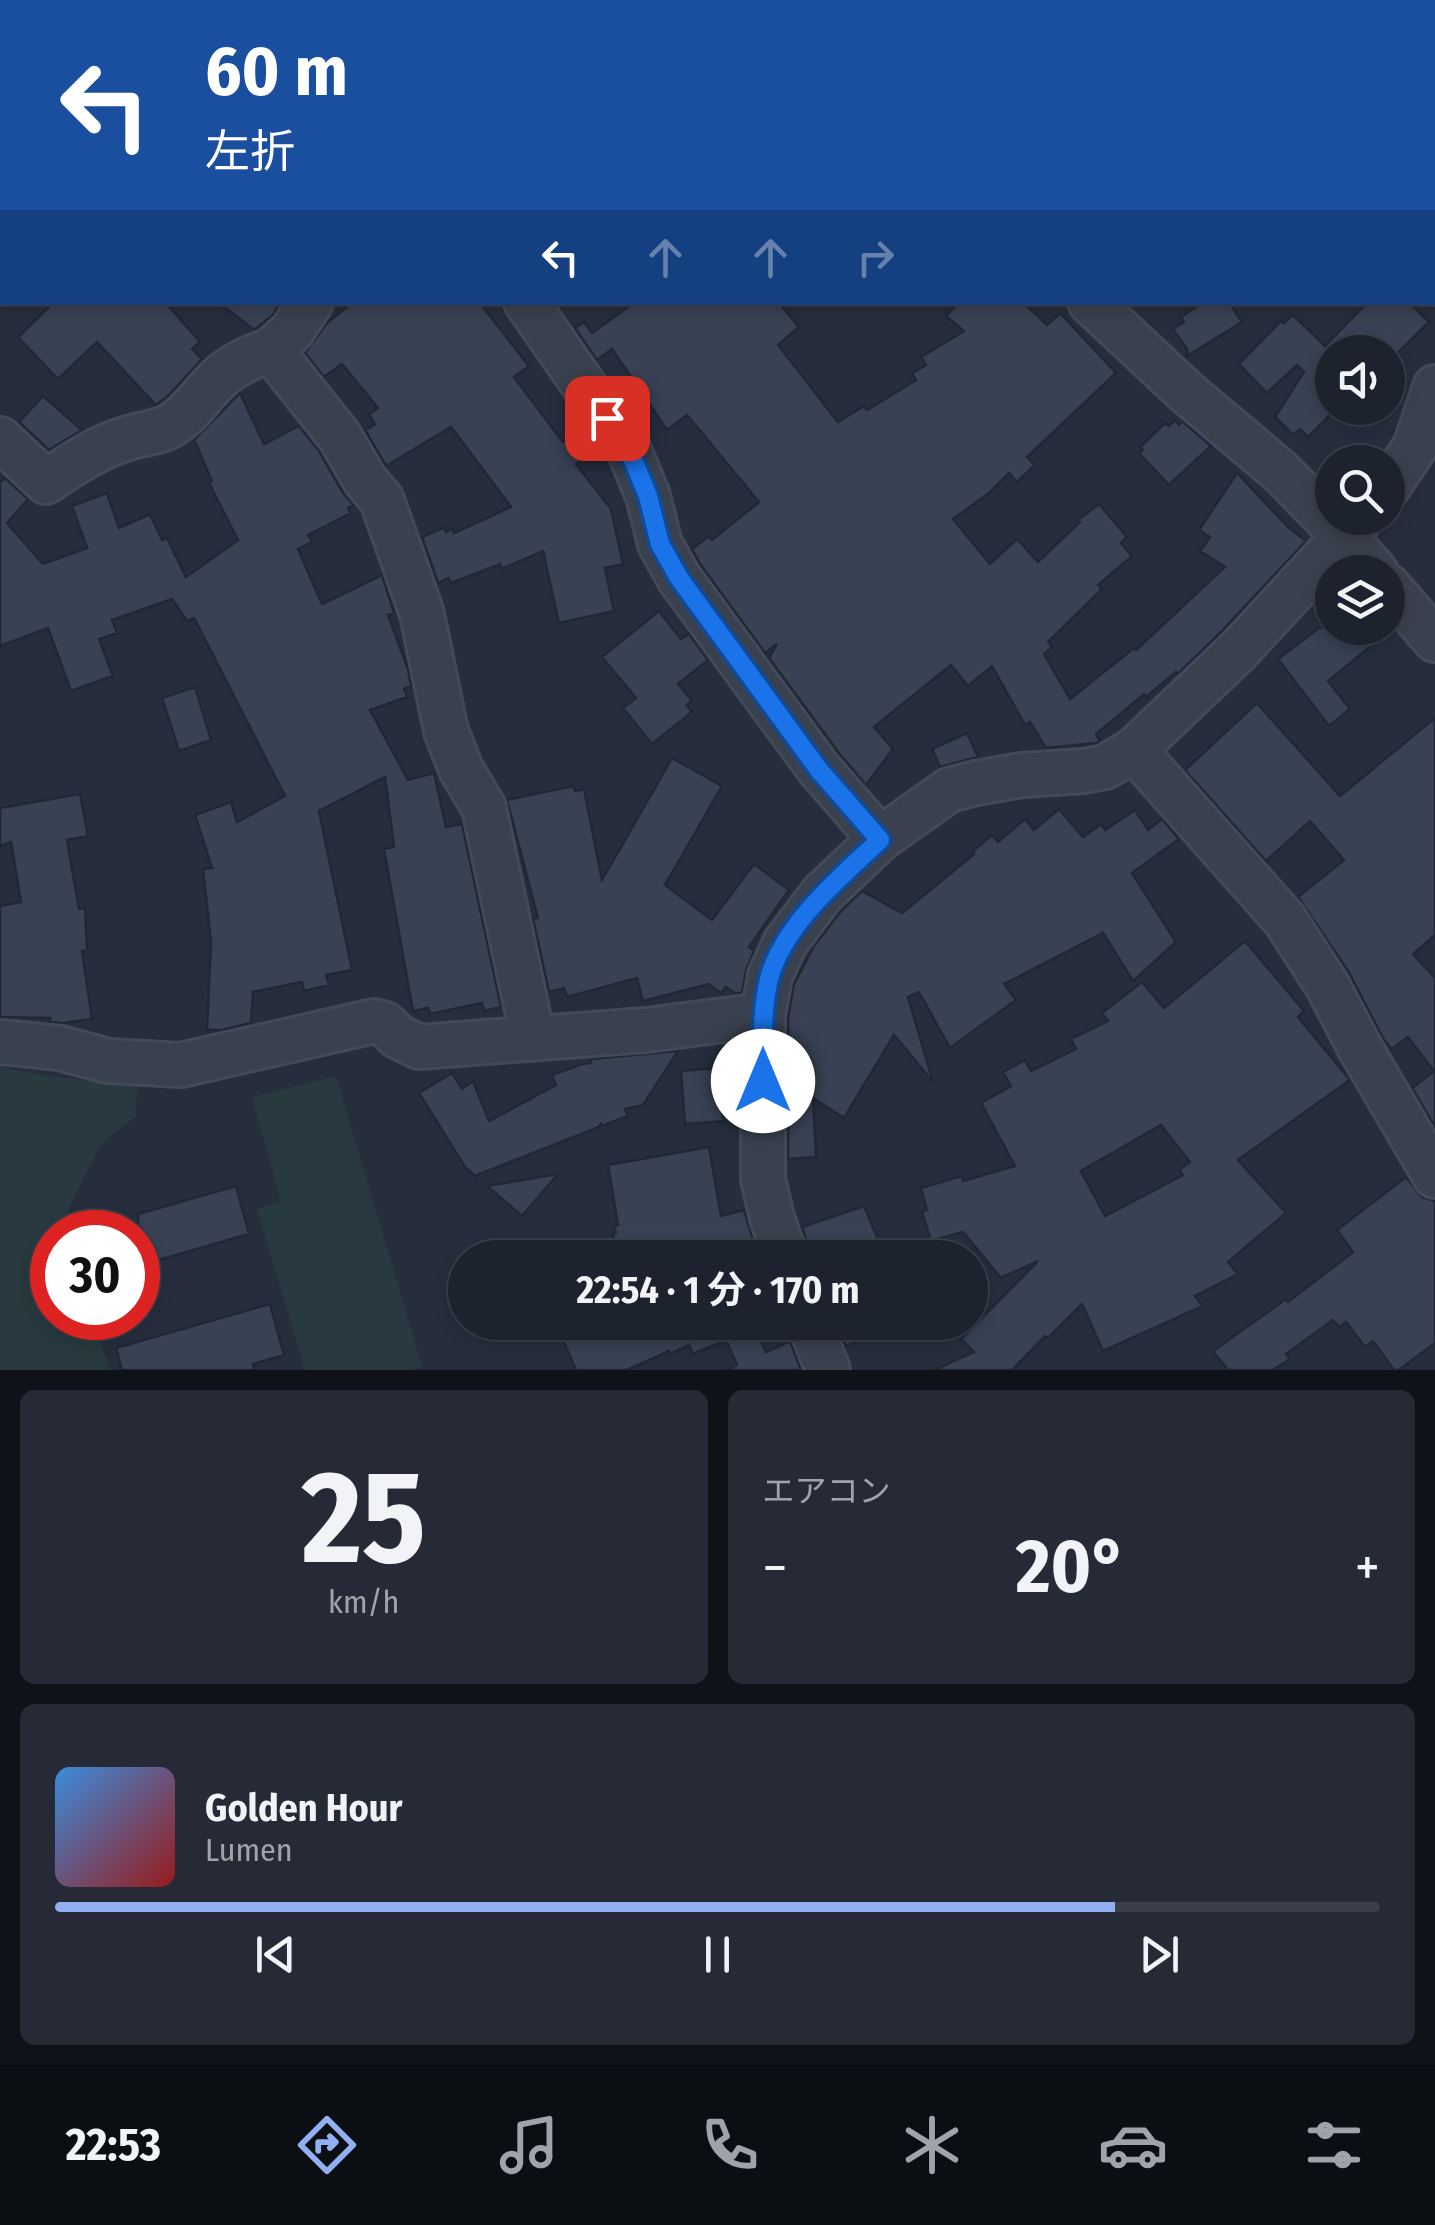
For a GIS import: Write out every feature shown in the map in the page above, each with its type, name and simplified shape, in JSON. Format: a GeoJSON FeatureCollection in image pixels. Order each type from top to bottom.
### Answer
{"type":"FeatureCollection","features":[{"type":"Feature","properties":{"kind":"street"},"geometry":{"type":"LineString","coordinates":[[0,439],[46,482],[76,461],[125,439],[173,425],[218,379],[245,360],[271,350],[292,331],[309,305]]}},
{"type":"Feature","properties":{"kind":"street"},"geometry":{"type":"LineString","coordinates":[[528,305],[629,450],[648,496],[660,544],[679,578],[819,770],[880,840]]}},
{"type":"Feature","properties":{"kind":"street"},"geometry":{"type":"LineString","coordinates":[[1093,305],[1185,391],[1315,499]]}},
{"type":"Feature","properties":{"kind":"street"},"geometry":{"type":"LineString","coordinates":[[271,350],[340,438],[382,500],[422,614],[446,731],[484,808],[533,1038]]}},
{"type":"Feature","properties":{"kind":"street"},"geometry":{"type":"LineString","coordinates":[[1405,461],[1415,446],[1435,387]]}},
{"type":"Feature","properties":{"kind":"street"},"geometry":{"type":"LineString","coordinates":[[780,1240],[763,1180],[763,1015],[770,976],[785,943],[822,894],[880,840],[948,790],[1022,776],[1084,772],[1105,767],[1134,750],[1239,650],[1345,535]]}},
{"type":"Feature","properties":{"kind":"street"},"geometry":{"type":"LineString","coordinates":[[1405,606],[1435,640]]}},
{"type":"Feature","properties":{"kind":"street"},"geometry":{"type":"LineString","coordinates":[[1134,750],[1285,920],[1327,984],[1435,1176]]}},
{"type":"Feature","properties":{"kind":"street"},"geometry":{"type":"LineString","coordinates":[[0,1042],[60,1048],[108,1061],[181,1065],[374,1020],[419,1046],[646,1030],[763,1015]]}},
{"type":"Feature","properties":{"kind":"street"},"geometry":{"type":"LineString","coordinates":[[816,1340],[828,1370]]}},
{"type":"Feature","properties":{"kind":"shaded area"},"geometry":{"type":"Polygon","coordinates":[[[0,1067],[53,1077],[137,1084],[136,1116],[102,1143],[69,1210],[30,1210],[30,1340],[100,1340],[110,1370],[0,1370],[0,1067]]]}},
{"type":"Feature","properties":{"kind":"shaded area"},"geometry":{"type":"Polygon","coordinates":[[[336,1076],[422,1366],[411,1370],[305,1370],[257,1209],[281,1202],[252,1097],[336,1076]]]}},
{"type":"Feature","properties":{"kind":"building"},"geometry":{"type":"Polygon","coordinates":[[[51,305],[168,305],[200,342],[192,349],[202,359],[156,405],[97,342],[58,379],[18,337],[51,305]]]}},
{"type":"Feature","properties":{"kind":"building"},"geometry":{"type":"Polygon","coordinates":[[[222,305],[279,305],[254,330],[222,305]]]}},
{"type":"Feature","properties":{"kind":"building"},"geometry":{"type":"Polygon","coordinates":[[[349,305],[481,305],[529,366],[514,377],[563,442],[567,439],[583,460],[576,464],[611,509],[623,564],[605,568],[614,611],[559,623],[543,551],[502,569],[500,564],[451,583],[448,578],[438,583],[422,537],[445,527],[446,532],[452,529],[454,533],[511,507],[451,427],[386,466],[365,430],[375,424],[369,414],[378,408],[342,364],[324,377],[305,353],[327,323],[349,305]]]}},
{"type":"Feature","properties":{"kind":"building"},"geometry":{"type":"Polygon","coordinates":[[[631,305],[781,305],[799,327],[778,345],[838,422],[864,406],[867,410],[916,380],[912,373],[926,365],[921,357],[964,331],[946,316],[956,305],[1026,305],[1047,325],[1060,313],[1116,373],[1027,457],[1035,465],[1017,482],[1009,473],[953,519],[990,564],[1017,539],[1038,562],[1099,504],[1127,537],[1121,543],[1132,556],[1098,585],[1102,589],[1048,642],[1052,647],[1044,654],[1070,699],[1136,650],[1225,567],[1200,551],[1210,537],[1199,530],[1237,473],[1306,541],[1178,674],[1146,697],[1144,694],[1096,734],[1100,741],[1046,748],[1030,722],[1025,725],[992,666],[968,686],[951,665],[874,727],[893,749],[866,785],[769,658],[777,644],[765,653],[692,549],[709,536],[712,540],[759,502],[687,415],[667,430],[612,349],[597,360],[575,328],[584,322],[592,333],[631,305]]]}},
{"type":"Feature","properties":{"kind":"building"},"geometry":{"type":"Polygon","coordinates":[[[1199,305],[1231,305],[1242,322],[1187,356],[1187,349],[1173,329],[1184,322],[1181,317],[1199,305]]]}},
{"type":"Feature","properties":{"kind":"building"},"geometry":{"type":"Polygon","coordinates":[[[1365,305],[1412,305],[1429,322],[1405,346],[1405,335],[1336,335],[1365,305]]]}},
{"type":"Feature","properties":{"kind":"building"},"geometry":{"type":"Polygon","coordinates":[[[1293,315],[1315,336],[1315,425],[1320,425],[1308,437],[1300,429],[1293,435],[1275,417],[1304,372],[1297,365],[1267,393],[1239,364],[1281,321],[1284,323],[1293,315]]]}},
{"type":"Feature","properties":{"kind":"building"},"geometry":{"type":"Polygon","coordinates":[[[240,393],[264,444],[299,426],[354,505],[348,508],[351,513],[308,535],[312,542],[298,549],[322,604],[382,575],[394,613],[388,615],[411,686],[404,689],[407,697],[370,710],[408,780],[434,773],[446,827],[462,824],[501,1007],[484,1011],[482,1003],[430,1014],[428,1008],[413,1011],[384,849],[394,847],[385,777],[319,811],[352,970],[326,975],[329,985],[304,991],[302,982],[253,992],[251,1023],[207,1030],[211,942],[203,869],[212,868],[195,815],[231,802],[237,822],[285,796],[194,618],[187,621],[172,599],[112,620],[117,633],[99,639],[113,676],[71,691],[48,628],[0,646],[0,482],[5,478],[28,499],[7,523],[43,564],[87,548],[72,506],[107,493],[119,528],[150,514],[186,577],[238,540],[209,483],[212,481],[194,440],[240,393]]]}},
{"type":"Feature","properties":{"kind":"building"},"geometry":{"type":"Polygon","coordinates":[[[43,396],[82,430],[49,450],[19,422],[43,396]]]}},
{"type":"Feature","properties":{"kind":"building"},"geometry":{"type":"Polygon","coordinates":[[[1175,420],[1179,425],[1182,421],[1211,446],[1169,485],[1139,453],[1143,450],[1140,447],[1165,423],[1169,426],[1175,420]]]}},
{"type":"Feature","properties":{"kind":"building"},"geometry":{"type":"Polygon","coordinates":[[[659,611],[681,639],[689,634],[708,660],[678,684],[692,701],[687,705],[692,712],[652,744],[623,708],[636,698],[602,657],[659,611]]]}},
{"type":"Feature","properties":{"kind":"building"},"geometry":{"type":"Polygon","coordinates":[[[1315,631],[1315,645],[1372,645],[1328,681],[1350,709],[1329,726],[1278,659],[1315,631]]]}},
{"type":"Feature","properties":{"kind":"building"},"geometry":{"type":"Polygon","coordinates":[[[195,687],[211,740],[179,751],[162,698],[195,687]]]}},
{"type":"Feature","properties":{"kind":"building"},"geometry":{"type":"Polygon","coordinates":[[[1257,703],[1340,796],[1435,718],[1435,935],[1413,954],[1435,978],[1435,1127],[1412,1088],[1434,1071],[1408,1037],[1392,1049],[1384,1040],[1348,971],[1298,897],[1344,860],[1310,821],[1266,861],[1185,770],[1257,703]]]}},
{"type":"Feature","properties":{"kind":"building"},"geometry":{"type":"Polygon","coordinates":[[[967,733],[978,757],[940,767],[932,749],[967,733]]]}},
{"type":"Feature","properties":{"kind":"building"},"geometry":{"type":"Polygon","coordinates":[[[672,758],[722,786],[665,885],[712,920],[754,864],[789,890],[749,947],[754,951],[742,993],[726,987],[721,993],[709,984],[643,1001],[637,978],[567,997],[564,988],[549,992],[533,919],[538,918],[507,800],[573,786],[575,791],[584,789],[602,880],[672,758]]]}},
{"type":"Feature","properties":{"kind":"building"},"geometry":{"type":"Polygon","coordinates":[[[80,794],[88,836],[67,840],[79,909],[85,908],[87,951],[82,951],[92,1019],[63,1023],[50,1022],[50,1018],[0,1017],[0,906],[21,902],[11,842],[0,846],[0,808],[80,794]]]}},
{"type":"Feature","properties":{"kind":"building"},"geometry":{"type":"Polygon","coordinates":[[[1059,809],[1083,837],[1101,824],[1105,830],[1135,810],[1148,830],[1162,819],[1179,839],[1132,873],[1176,942],[1133,981],[1103,933],[1004,984],[1016,1000],[950,1048],[919,992],[908,997],[933,1082],[894,1035],[844,1118],[813,1098],[816,1157],[788,1159],[788,1017],[794,984],[814,946],[841,911],[862,891],[902,913],[992,835],[998,842],[1025,819],[1034,830],[1059,809]]]}},
{"type":"Feature","properties":{"kind":"building"},"geometry":{"type":"Polygon","coordinates":[[[1245,941],[1304,1011],[1298,1017],[1350,1080],[1238,1160],[1286,1213],[1228,1262],[1238,1274],[1195,1296],[1203,1306],[1103,1351],[1082,1304],[1012,1370],[934,1370],[974,1352],[962,1340],[988,1340],[988,1312],[1038,1261],[1001,1278],[988,1262],[988,1240],[970,1240],[963,1232],[931,1240],[922,1212],[927,1210],[921,1188],[1015,1166],[981,1103],[1011,1086],[1003,1072],[1025,1060],[1031,1071],[1076,1049],[1071,1039],[1108,1021],[1102,1013],[1142,982],[1164,1008],[1245,941]],[[1161,1125],[1081,1171],[1105,1216],[1183,1175],[1179,1170],[1190,1162],[1161,1125]]]}},
{"type":"Feature","properties":{"kind":"building"},"geometry":{"type":"Polygon","coordinates":[[[678,1051],[643,1105],[625,1109],[628,1116],[475,1176],[465,1167],[419,1093],[452,1073],[462,1089],[473,1081],[489,1121],[556,1085],[552,1075],[591,1063],[591,1059],[678,1051]]]}},
{"type":"Feature","properties":{"kind":"building"},"geometry":{"type":"Polygon","coordinates":[[[738,1066],[738,1097],[733,1087],[717,1092],[724,1121],[685,1124],[681,1071],[738,1066]]]}},
{"type":"Feature","properties":{"kind":"building"},"geometry":{"type":"Polygon","coordinates":[[[709,1147],[721,1216],[744,1210],[753,1240],[615,1240],[612,1234],[618,1225],[608,1165],[709,1147]]]}},
{"type":"Feature","properties":{"kind":"building"},"geometry":{"type":"Polygon","coordinates":[[[558,1174],[522,1216],[487,1186],[558,1174]]]}},
{"type":"Feature","properties":{"kind":"building"},"geometry":{"type":"Polygon","coordinates":[[[1406,1177],[1422,1197],[1435,1201],[1435,1343],[1394,1370],[1373,1341],[1365,1347],[1346,1322],[1339,1327],[1333,1320],[1286,1354],[1290,1359],[1273,1370],[1228,1370],[1213,1351],[1286,1299],[1288,1302],[1353,1252],[1337,1230],[1406,1177]]]}},
{"type":"Feature","properties":{"kind":"building"},"geometry":{"type":"Polygon","coordinates":[[[236,1186],[249,1234],[160,1260],[160,1210],[152,1210],[236,1186]]]}},
{"type":"Feature","properties":{"kind":"building"},"geometry":{"type":"Polygon","coordinates":[[[864,1206],[878,1240],[806,1240],[802,1227],[864,1206]]]}},
{"type":"Feature","properties":{"kind":"building"},"geometry":{"type":"Polygon","coordinates":[[[270,1304],[284,1355],[253,1364],[255,1370],[122,1370],[116,1348],[160,1340],[160,1335],[270,1304]]]}},
{"type":"Feature","properties":{"kind":"building"},"geometry":{"type":"Polygon","coordinates":[[[563,1340],[726,1340],[693,1354],[689,1345],[670,1354],[669,1351],[627,1370],[576,1370],[563,1340]]]}},
{"type":"Feature","properties":{"kind":"building"},"geometry":{"type":"Polygon","coordinates":[[[726,1340],[761,1340],[766,1352],[790,1341],[801,1370],[726,1370],[737,1365],[726,1340]]]}},
{"type":"Feature","properties":{"kind":"route"},"geometry":{"type":"LineString","coordinates":[[607,418],[629,450],[648,496],[660,544],[679,578],[819,770],[880,840],[822,894],[785,943],[770,976],[763,1015],[763,1081]]}}]}
